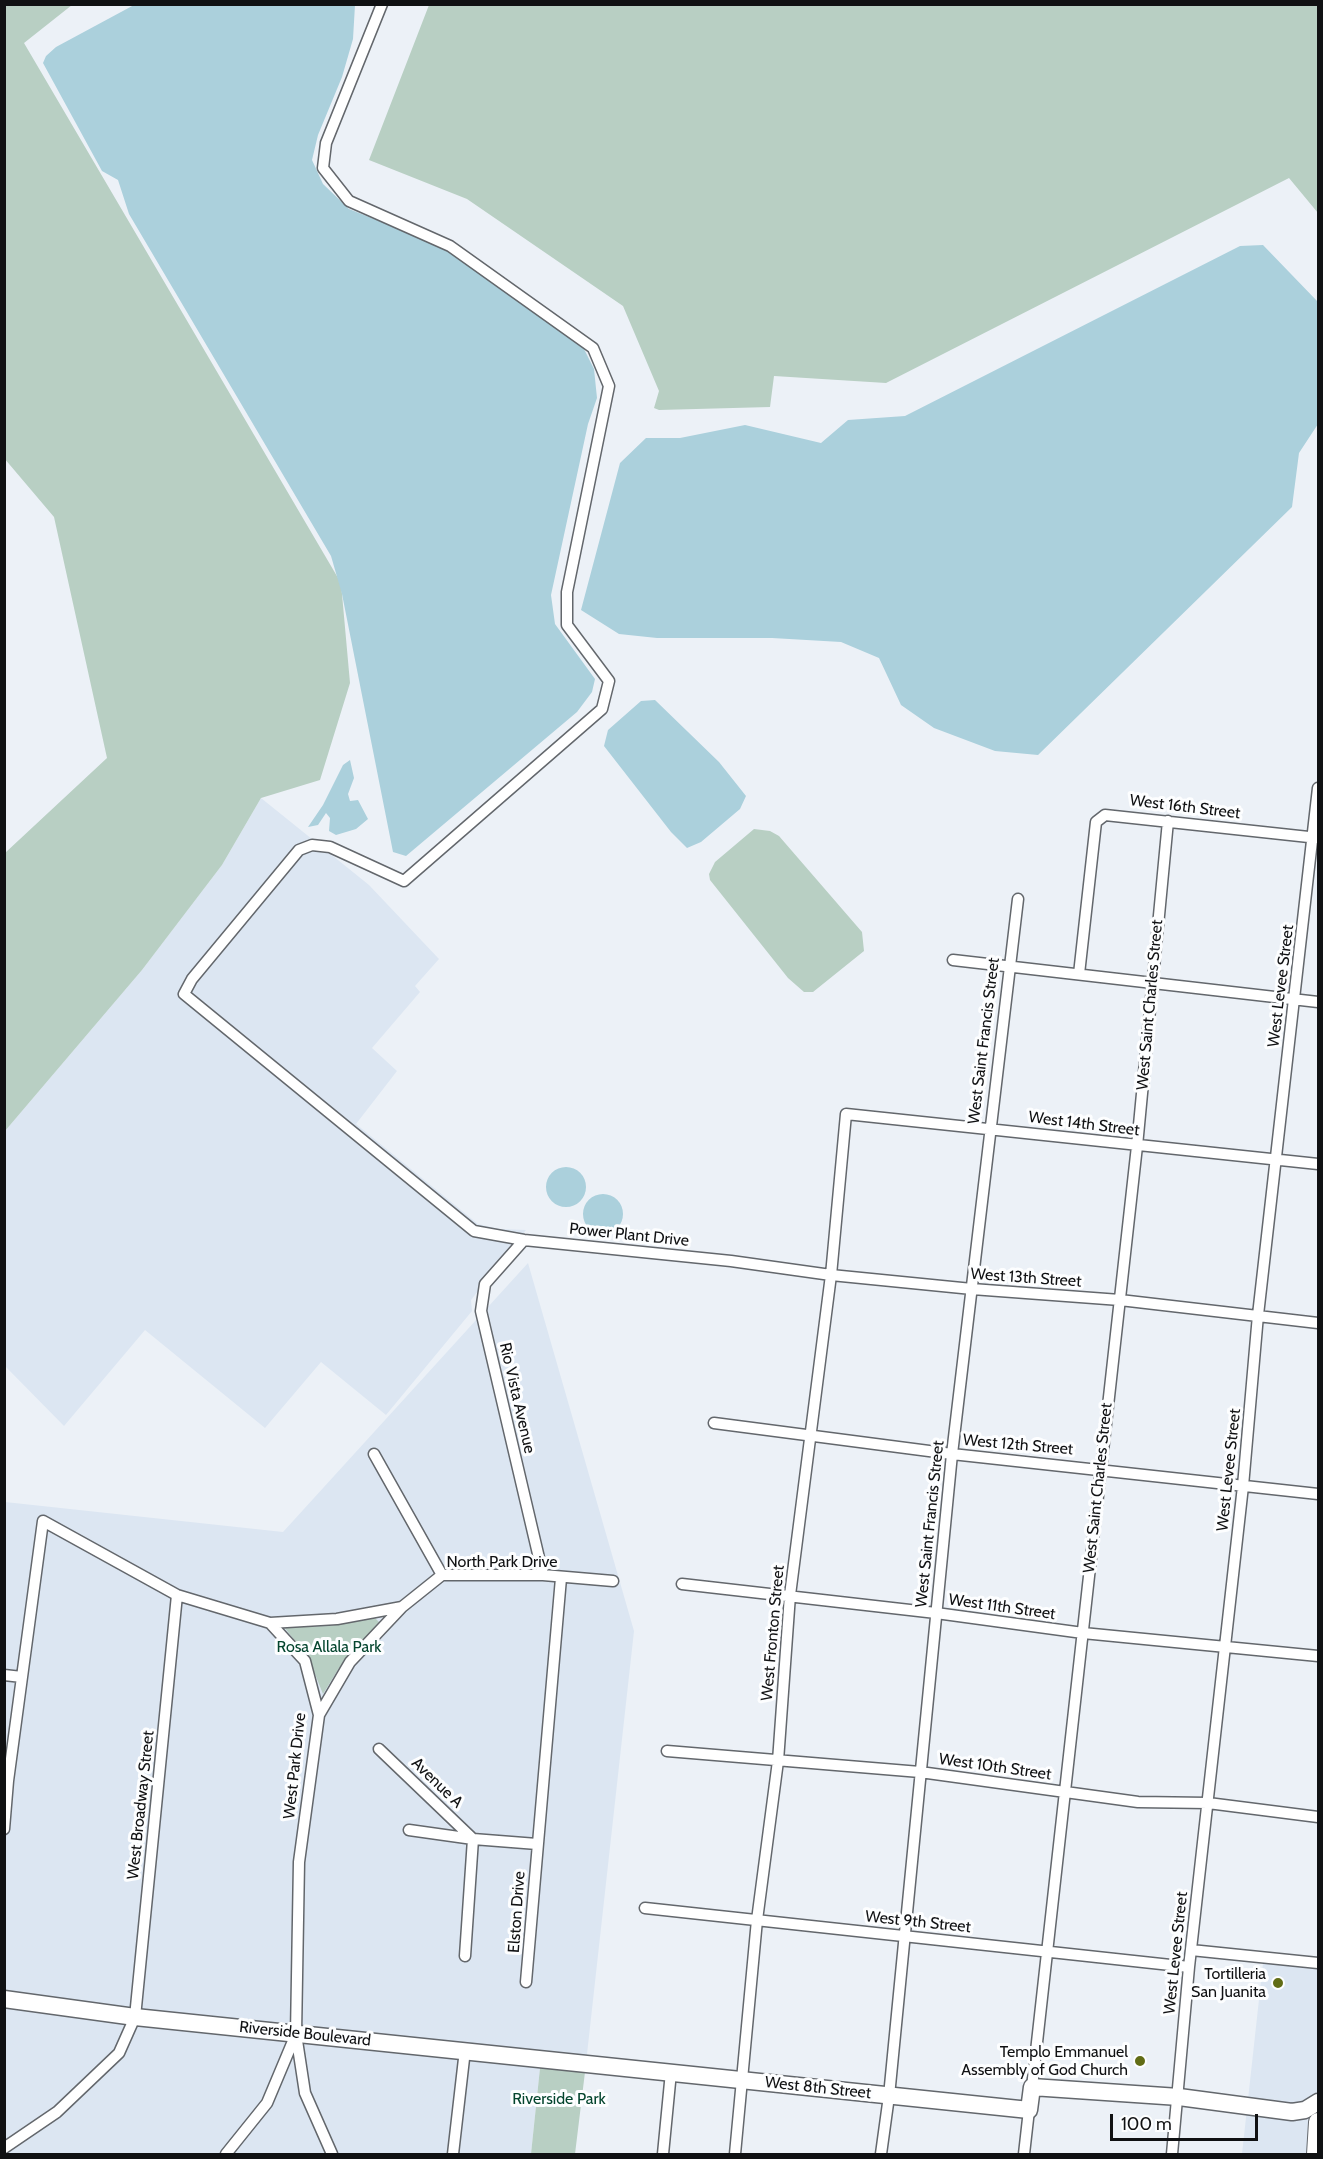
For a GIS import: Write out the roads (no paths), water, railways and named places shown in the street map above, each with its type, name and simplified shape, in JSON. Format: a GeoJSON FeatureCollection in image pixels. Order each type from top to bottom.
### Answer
{"type":"FeatureCollection","features":[{"type":"Feature","properties":{"kind":"main road"},"geometry":{"type":"LineString","coordinates":[[1316,2154],[1318,2122]]}},
{"type":"Feature","properties":{"kind":"street","name":"Power Plant Drive"},"geometry":{"type":"LineString","coordinates":[[381,4],[326,143],[323,168],[349,201],[450,246],[593,348],[609,386],[567,592],[567,625],[609,681],[602,709],[404,881],[330,847],[312,845],[299,850],[192,979],[184,994],[468,1226],[488,1234],[524,1240],[731,1261]]}},
{"type":"Feature","properties":{"kind":"street","name":"West Levee Street"},"geometry":{"type":"LineString","coordinates":[[1172,2154],[1179,2097],[1189,1967],[1243,1486],[1258,1315],[1275,1160],[1316,838],[1318,788]]}},
{"type":"Feature","properties":{"kind":"street","name":"West 16th Street"},"geometry":{"type":"LineString","coordinates":[[1079,974],[1096,822],[1105,814],[1316,838]]}},
{"type":"Feature","properties":{"kind":"street","name":"West Saint Charles Street"},"geometry":{"type":"LineString","coordinates":[[1024,2154],[1137,1146],[1168,821]]}},
{"type":"Feature","properties":{"kind":"street","name":"West Saint Francis Street"},"geometry":{"type":"LineString","coordinates":[[881,2154],[889,2096],[952,1454],[989,1127],[1018,899]]}},
{"type":"Feature","properties":{"kind":"street"},"geometry":{"type":"LineString","coordinates":[[953,960],[1009,964],[1152,984],[1318,1002]]}},
{"type":"Feature","properties":{"kind":"street","name":"West 14th Street"},"geometry":{"type":"LineString","coordinates":[[846,1114],[989,1127],[1137,1146],[1318,1164]]}},
{"type":"Feature","properties":{"kind":"street","name":"West Fronton Street"},"geometry":{"type":"LineString","coordinates":[[735,2154],[744,2080],[757,1920],[778,1761],[790,1595],[831,1275],[846,1114]]}},
{"type":"Feature","properties":{"kind":"street","name":"Rio Vista Avenue"},"geometry":{"type":"LineString","coordinates":[[524,1240],[485,1284],[481,1311],[543,1575]]}},
{"type":"Feature","properties":{"kind":"street","name":"West 13th Street"},"geometry":{"type":"LineString","coordinates":[[731,1261],[831,1275],[1120,1300],[1318,1323]]}},
{"type":"Feature","properties":{"kind":"street","name":"West 12th Street"},"geometry":{"type":"LineString","coordinates":[[714,1423],[952,1454],[1100,1468],[1318,1494]]}},
{"type":"Feature","properties":{"kind":"street"},"geometry":{"type":"LineString","coordinates":[[374,1454],[442,1575]]}},
{"type":"Feature","properties":{"kind":"street"},"geometry":{"type":"LineString","coordinates":[[4,1829],[6,1781],[43,1521],[177,1595],[270,1623]]}},
{"type":"Feature","properties":{"kind":"street","name":"North Park Drive"},"geometry":{"type":"LineString","coordinates":[[319,1715],[350,1662],[402,1607],[442,1575],[543,1575],[613,1581]]}},
{"type":"Feature","properties":{"kind":"street"},"geometry":{"type":"LineString","coordinates":[[537,1844],[561,1578]]}},
{"type":"Feature","properties":{"kind":"street","name":"West 11th Street"},"geometry":{"type":"LineString","coordinates":[[682,1584],[936,1612],[1083,1634],[1318,1656]]}},
{"type":"Feature","properties":{"kind":"street","name":"West Broadway Street"},"geometry":{"type":"LineString","coordinates":[[4,2148],[57,2112],[119,2054],[135,2017],[177,1595]]}},
{"type":"Feature","properties":{"kind":"street","name":"North Park Drive"},"geometry":{"type":"LineString","coordinates":[[270,1623],[337,1619],[402,1607]]}},
{"type":"Feature","properties":{"kind":"street","name":"West Park Drive"},"geometry":{"type":"LineString","coordinates":[[270,1623],[304,1661],[319,1715],[299,1862],[296,2034]]}},
{"type":"Feature","properties":{"kind":"street"},"geometry":{"type":"LineString","coordinates":[[4,1675],[22,1677]]}},
{"type":"Feature","properties":{"kind":"street","name":"Avenue A"},"geometry":{"type":"LineString","coordinates":[[379,1749],[473,1839]]}},
{"type":"Feature","properties":{"kind":"street","name":"West 10th Street"},"geometry":{"type":"LineString","coordinates":[[667,1751],[920,1772],[1138,1802],[1208,1803],[1318,1817]]}},
{"type":"Feature","properties":{"kind":"street","name":"Avenue A"},"geometry":{"type":"LineString","coordinates":[[409,1830],[473,1839],[537,1844]]}},
{"type":"Feature","properties":{"kind":"street"},"geometry":{"type":"LineString","coordinates":[[465,1956],[473,1839]]}},
{"type":"Feature","properties":{"kind":"street","name":"Elston Drive"},"geometry":{"type":"LineString","coordinates":[[526,1982],[537,1844]]}},
{"type":"Feature","properties":{"kind":"street","name":"West 9th Street"},"geometry":{"type":"LineString","coordinates":[[645,1908],[1189,1967]]}},
{"type":"Feature","properties":{"kind":"street"},"geometry":{"type":"LineString","coordinates":[[1191,1950],[1318,1963]]}},
{"type":"Feature","properties":{"kind":"street","name":"Riverside Boulevard"},"geometry":{"type":"LineString","coordinates":[[4,1999],[135,2017],[607,2064]]}},
{"type":"Feature","properties":{"kind":"street"},"geometry":{"type":"LineString","coordinates":[[226,2154],[267,2103],[296,2034]]}},
{"type":"Feature","properties":{"kind":"street"},"geometry":{"type":"LineString","coordinates":[[296,2034],[305,2093],[332,2154]]}},
{"type":"Feature","properties":{"kind":"street"},"geometry":{"type":"LineString","coordinates":[[453,2154],[465,2050]]}},
{"type":"Feature","properties":{"kind":"street","name":"West 8th Street"},"geometry":{"type":"LineString","coordinates":[[607,2064],[1029,2110]]}},
{"type":"Feature","properties":{"kind":"street"},"geometry":{"type":"LineString","coordinates":[[663,2154],[671,2072]]}},
{"type":"Feature","properties":{"kind":"street"},"geometry":{"type":"LineString","coordinates":[[1032,2087],[1179,2097],[1292,2112],[1305,2110],[1318,2102]]}},
{"type":"Feature","properties":{"kind":"water"},"geometry":{"type":"Polygon","coordinates":[[[134,5],[355,5],[353,39],[342,77],[318,135],[312,160],[323,184],[349,209],[446,248],[583,347],[594,369],[597,398],[588,424],[551,595],[555,624],[595,679],[592,692],[577,712],[406,856],[393,852],[342,594],[331,556],[129,214],[118,180],[102,171],[43,63],[46,56],[56,47],[134,5]]]}},
{"type":"Feature","properties":{"kind":"water"},"geometry":{"type":"Polygon","coordinates":[[[1263,245],[1318,302],[1318,424],[1299,453],[1292,507],[1038,755],[995,751],[934,728],[901,705],[879,658],[841,642],[772,638],[657,638],[619,634],[581,610],[620,463],[646,438],[680,438],[745,425],[821,443],[848,420],[905,416],[1240,246],[1263,245]]]}},
{"type":"Feature","properties":{"kind":"water"},"geometry":{"type":"Polygon","coordinates":[[[655,700],[719,762],[746,796],[740,809],[701,842],[687,848],[671,832],[604,746],[608,730],[641,701],[655,700]]]}},
{"type":"Feature","properties":{"kind":"water"},"geometry":{"type":"Polygon","coordinates":[[[350,760],[354,778],[348,794],[350,801],[358,800],[368,819],[356,829],[336,835],[329,831],[330,818],[326,813],[318,825],[308,827],[323,805],[343,765],[350,760]]]}},
{"type":"Feature","properties":{"kind":"water"},"geometry":{"type":"Polygon","coordinates":[[[566,1167],[580,1173],[586,1187],[580,1201],[566,1207],[552,1201],[546,1187],[552,1173],[566,1167]]]}},
{"type":"Feature","properties":{"kind":"water"},"geometry":{"type":"Polygon","coordinates":[[[603,1194],[617,1200],[623,1214],[617,1228],[603,1234],[589,1228],[583,1214],[589,1200],[603,1194]]]}},
{"type":"Feature","properties":{"kind":"place","name":"Tortilleria San Juanita"},"geometry":{"type":"Point","coordinates":[1278,1983]}},
{"type":"Feature","properties":{"kind":"place","name":"Templo Emmanuel Assembly of God Church"},"geometry":{"type":"Point","coordinates":[1140,2061]}},
{"type":"Feature","properties":{"kind":"park label","name":"Rosa Allala Park"},"geometry":{"type":"Point","coordinates":[329,1647]}},
{"type":"Feature","properties":{"kind":"park label","name":"Riverside Park"},"geometry":{"type":"Point","coordinates":[559,2099]}}]}
